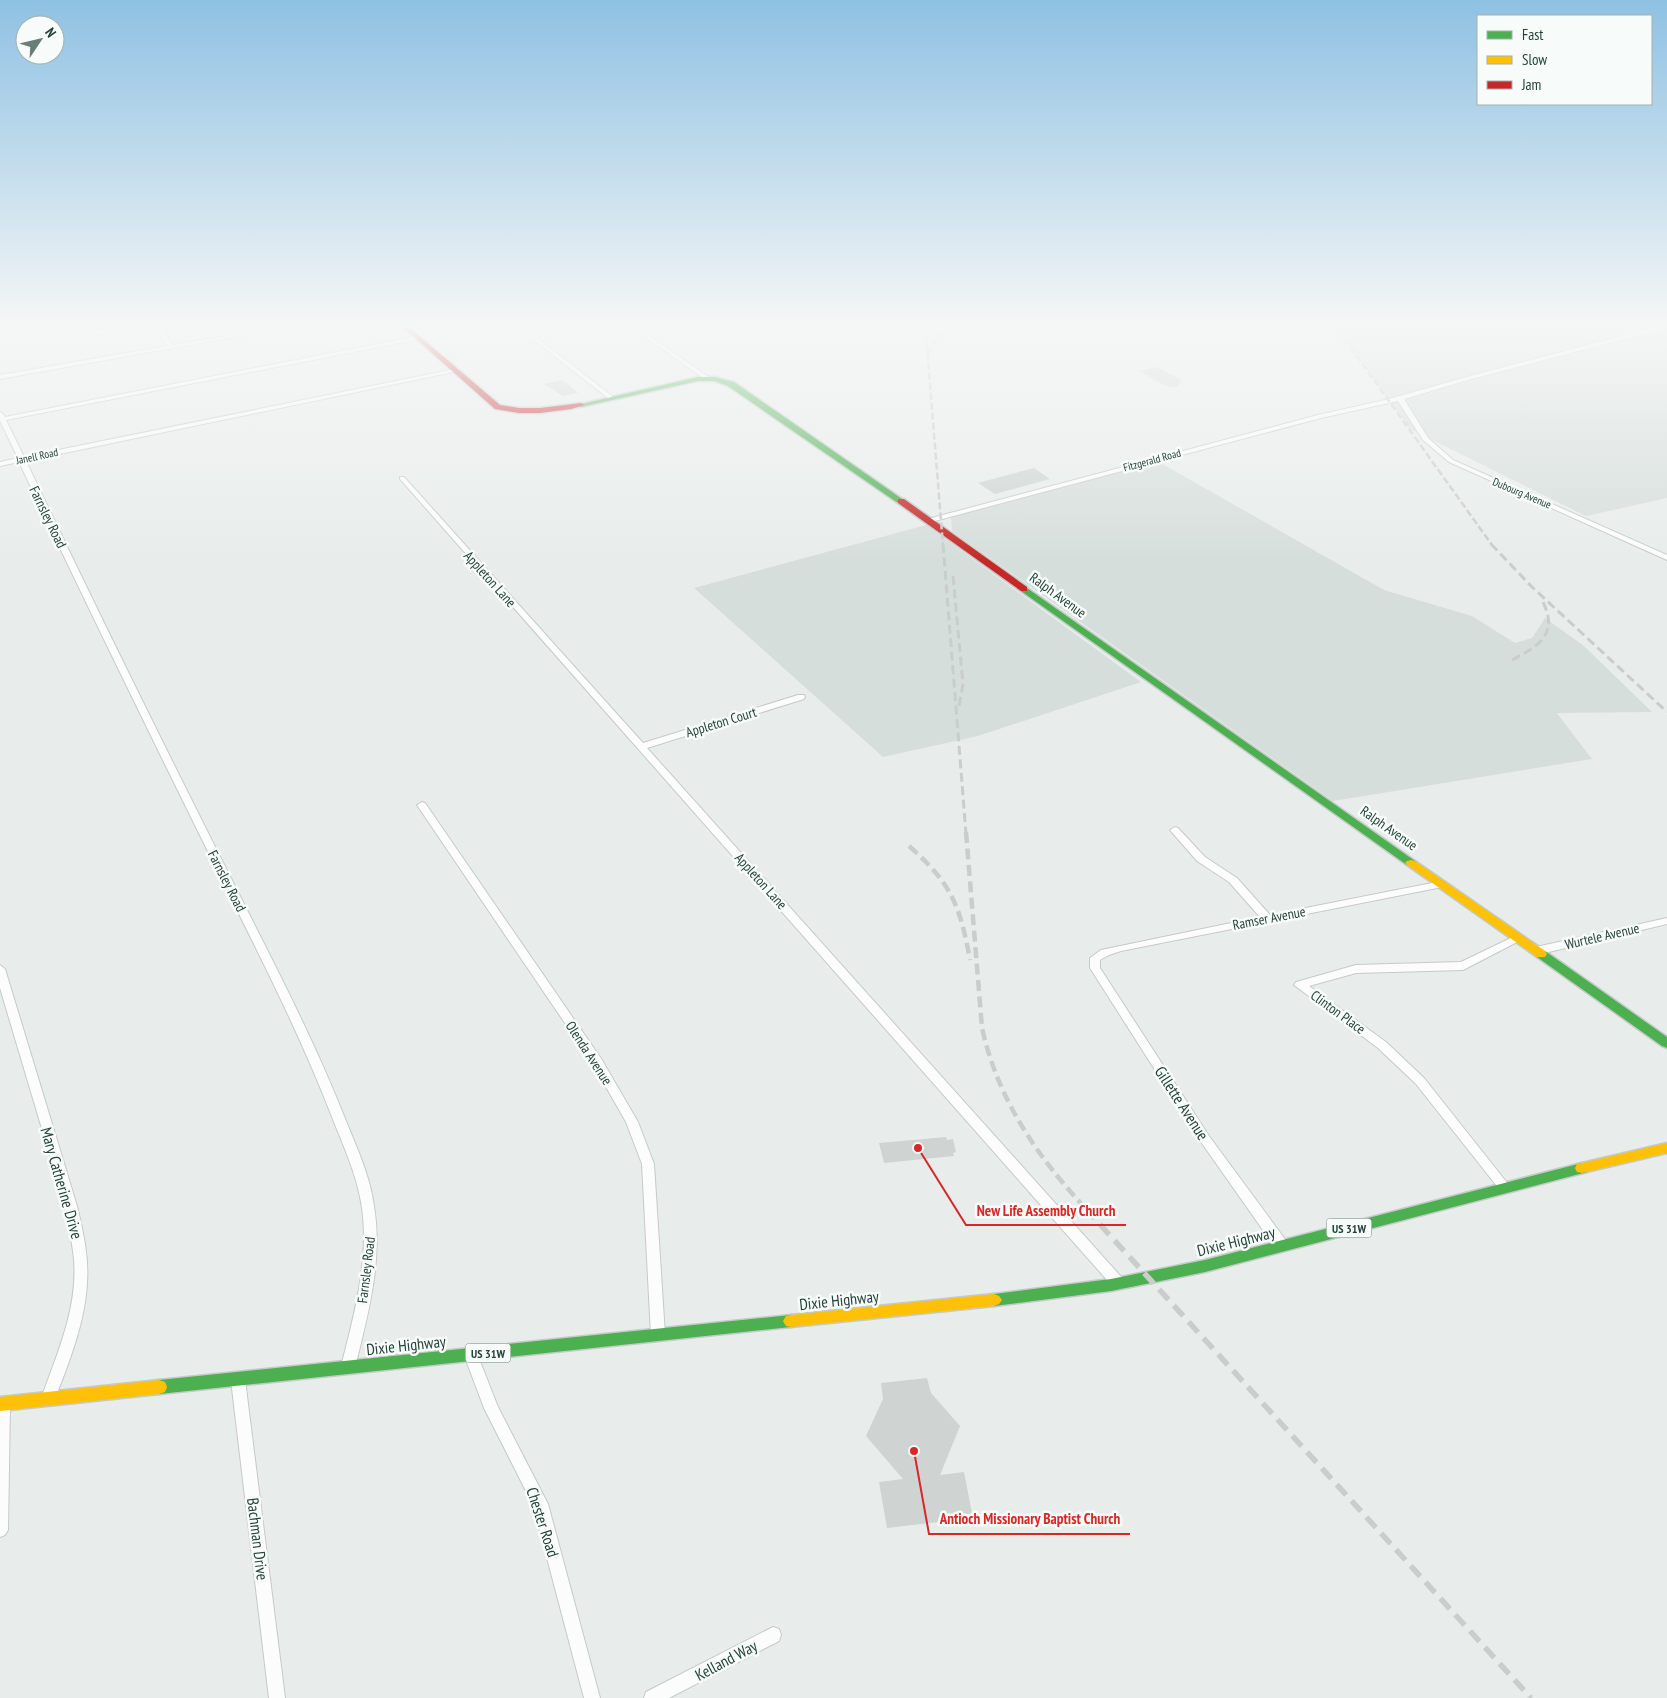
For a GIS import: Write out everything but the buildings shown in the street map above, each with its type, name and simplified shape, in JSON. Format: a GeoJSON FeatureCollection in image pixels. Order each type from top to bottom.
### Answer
{"type":"FeatureCollection","features":[{"type":"Feature","properties":{"kind":"street"},"geometry":{"type":"LineString","coordinates":[[1,416],[75,402]]}},
{"type":"Feature","properties":{"kind":"street","name":"Janell Road"},"geometry":{"type":"LineString","coordinates":[[0,464],[303,402]]}},
{"type":"Feature","properties":{"kind":"street","name":"Ralph Avenue"},"geometry":{"type":"LineString","coordinates":[[492,402],[498,407],[512,412],[543,411],[585,402]]}},
{"type":"Feature","properties":{"kind":"street","name":"Ralph Avenue"},"geometry":{"type":"LineString","coordinates":[[757,402],[928,520],[1667,1043]]}},
{"type":"Feature","properties":{"kind":"street","name":"Fitzgerald Road"},"geometry":{"type":"LineString","coordinates":[[928,520],[1320,416],[1381,402]]}},
{"type":"Feature","properties":{"kind":"street","name":"Dubourg Avenue"},"geometry":{"type":"LineString","coordinates":[[1402,402],[1424,439],[1451,461],[1667,558]]}},
{"type":"Feature","properties":{"kind":"street","name":"Farnsley Road"},"geometry":{"type":"LineString","coordinates":[[1,416],[154,735],[302,1030],[358,1170],[370,1213],[371,1250],[358,1326],[348,1367]]}},
{"type":"Feature","properties":{"kind":"street","name":"Appleton Lane"},"geometry":{"type":"LineString","coordinates":[[402,478],[1119,1284]]}},
{"type":"Feature","properties":{"kind":"street","name":"Appleton Court"},"geometry":{"type":"LineString","coordinates":[[641,747],[801,698]]}},
{"type":"Feature","properties":{"kind":"street","name":"Olenda Avenue"},"geometry":{"type":"LineString","coordinates":[[422,806],[631,1116],[643,1143],[648,1164],[658,1335]]}},
{"type":"Feature","properties":{"kind":"street"},"geometry":{"type":"LineString","coordinates":[[1175,830],[1201,859],[1233,880],[1268,919]]}},
{"type":"Feature","properties":{"kind":"street","name":"Ramser Avenue"},"geometry":{"type":"LineString","coordinates":[[1097,956],[1121,948],[1442,884]]}},
{"type":"Feature","properties":{"kind":"street","name":"Wurtele Avenue"},"geometry":{"type":"LineString","coordinates":[[1536,951],[1667,921]]}},
{"type":"Feature","properties":{"kind":"street","name":"Clinton Place"},"geometry":{"type":"LineString","coordinates":[[1504,1187],[1420,1081],[1382,1044],[1300,984],[1356,970],[1463,966],[1517,938]]}},
{"type":"Feature","properties":{"kind":"street","name":"Gillette Avenue"},"geometry":{"type":"LineString","coordinates":[[1097,956],[1094,962],[1100,976],[1205,1139],[1282,1246]]}},
{"type":"Feature","properties":{"kind":"street","name":"Mary Catherine Drive"},"geometry":{"type":"LineString","coordinates":[[0,969],[71,1206],[78,1232],[82,1264],[82,1284],[76,1319],[48,1399]]}},
{"type":"Feature","properties":{"kind":"street","name":"Dixie Highway"},"geometry":{"type":"LineString","coordinates":[[1,1404],[970,1304],[1119,1284],[1214,1264],[1504,1187],[1667,1148]]}},
{"type":"Feature","properties":{"kind":"street","name":"Chester Road"},"geometry":{"type":"LineString","coordinates":[[471,1355],[491,1408],[540,1504],[592,1698]]}},
{"type":"Feature","properties":{"kind":"street","name":"Bachman Drive"},"geometry":{"type":"LineString","coordinates":[[238,1380],[277,1698]]}},
{"type":"Feature","properties":{"kind":"street"},"geometry":{"type":"LineString","coordinates":[[0,1530],[1,1404]]}},
{"type":"Feature","properties":{"kind":"street","name":"Kelland Way"},"geometry":{"type":"LineString","coordinates":[[652,1698],[773,1635]]}},
{"type":"Feature","properties":{"kind":"shaded area"},"geometry":{"type":"Polygon","coordinates":[[[1391,402],[1667,402],[1667,498],[1586,516],[1410,429],[1391,402]]]}},
{"type":"Feature","properties":{"kind":"shaded area"},"geometry":{"type":"Polygon","coordinates":[[[1157,461],[1384,590],[1472,616],[1515,643],[1532,638],[1545,618],[1584,646],[1652,712],[1557,713],[1592,759],[1333,801],[952,531],[951,517],[1157,461]]]}},
{"type":"Feature","properties":{"kind":"shaded area"},"geometry":{"type":"Polygon","coordinates":[[[926,525],[1141,682],[978,736],[883,757],[694,588],[926,525]]]}},
{"type":"Feature","properties":{"kind":"railway"},"geometry":{"type":"LineString","coordinates":[[931,402],[943,545]]}},
{"type":"Feature","properties":{"kind":"railway"},"geometry":{"type":"LineString","coordinates":[[1390,402],[1492,545]]}},
{"type":"Feature","properties":{"kind":"railway"},"geometry":{"type":"LineString","coordinates":[[943,544],[966,834]]}},
{"type":"Feature","properties":{"kind":"railway"},"geometry":{"type":"LineString","coordinates":[[1491,544],[1531,586],[1667,712]]}},
{"type":"Feature","properties":{"kind":"railway"},"geometry":{"type":"LineString","coordinates":[[953,576],[963,684],[959,707]]}},
{"type":"Feature","properties":{"kind":"railway"},"geometry":{"type":"LineString","coordinates":[[1512,660],[1530,650],[1543,638],[1547,631],[1549,623],[1543,602]]}},
{"type":"Feature","properties":{"kind":"railway"},"geometry":{"type":"LineString","coordinates":[[966,832],[982,1028],[989,1054],[998,1079],[1022,1126],[1051,1168],[1086,1209]]}},
{"type":"Feature","properties":{"kind":"railway"},"geometry":{"type":"LineString","coordinates":[[909,846],[935,872],[951,896],[962,924],[970,960]]}},
{"type":"Feature","properties":{"kind":"railway"},"geometry":{"type":"LineString","coordinates":[[1085,1208],[1531,1698]]}},
{"type":"Feature","properties":{"kind":"traffic: fast"},"geometry":{"type":"LineString","coordinates":[[581,405],[593,402]]}},
{"type":"Feature","properties":{"kind":"traffic: fast"},"geometry":{"type":"LineString","coordinates":[[758,402],[901,501]]}},
{"type":"Feature","properties":{"kind":"traffic: fast"},"geometry":{"type":"LineString","coordinates":[[1024,589],[1411,863]]}},
{"type":"Feature","properties":{"kind":"traffic: fast"},"geometry":{"type":"LineString","coordinates":[[1541,954],[1667,1043]]}},
{"type":"Feature","properties":{"kind":"traffic: fast"},"geometry":{"type":"LineString","coordinates":[[994,1300],[1111,1285],[1205,1266],[1582,1168]]}},
{"type":"Feature","properties":{"kind":"traffic: fast"},"geometry":{"type":"LineString","coordinates":[[159,1387],[791,1321]]}},
{"type":"Feature","properties":{"kind":"traffic: slow"},"geometry":{"type":"LineString","coordinates":[[1411,863],[1541,954]]}},
{"type":"Feature","properties":{"kind":"traffic: slow"},"geometry":{"type":"LineString","coordinates":[[1582,1168],[1667,1148]]}},
{"type":"Feature","properties":{"kind":"traffic: slow"},"geometry":{"type":"LineString","coordinates":[[791,1321],[994,1300]]}},
{"type":"Feature","properties":{"kind":"traffic: slow"},"geometry":{"type":"LineString","coordinates":[[0,1404],[159,1387]]}},
{"type":"Feature","properties":{"kind":"traffic: jam"},"geometry":{"type":"LineString","coordinates":[[493,402],[498,407],[529,411],[581,405]]}},
{"type":"Feature","properties":{"kind":"traffic: jam"},"geometry":{"type":"LineString","coordinates":[[901,501],[1024,589]]}},
{"type":"Feature","properties":{"kind":"place","name":"New Life Assembly Church"},"geometry":{"type":"Point","coordinates":[918,1148]}},
{"type":"Feature","properties":{"kind":"place","name":"Antioch Missionary Baptist Church"},"geometry":{"type":"Point","coordinates":[914,1451]}}]}
